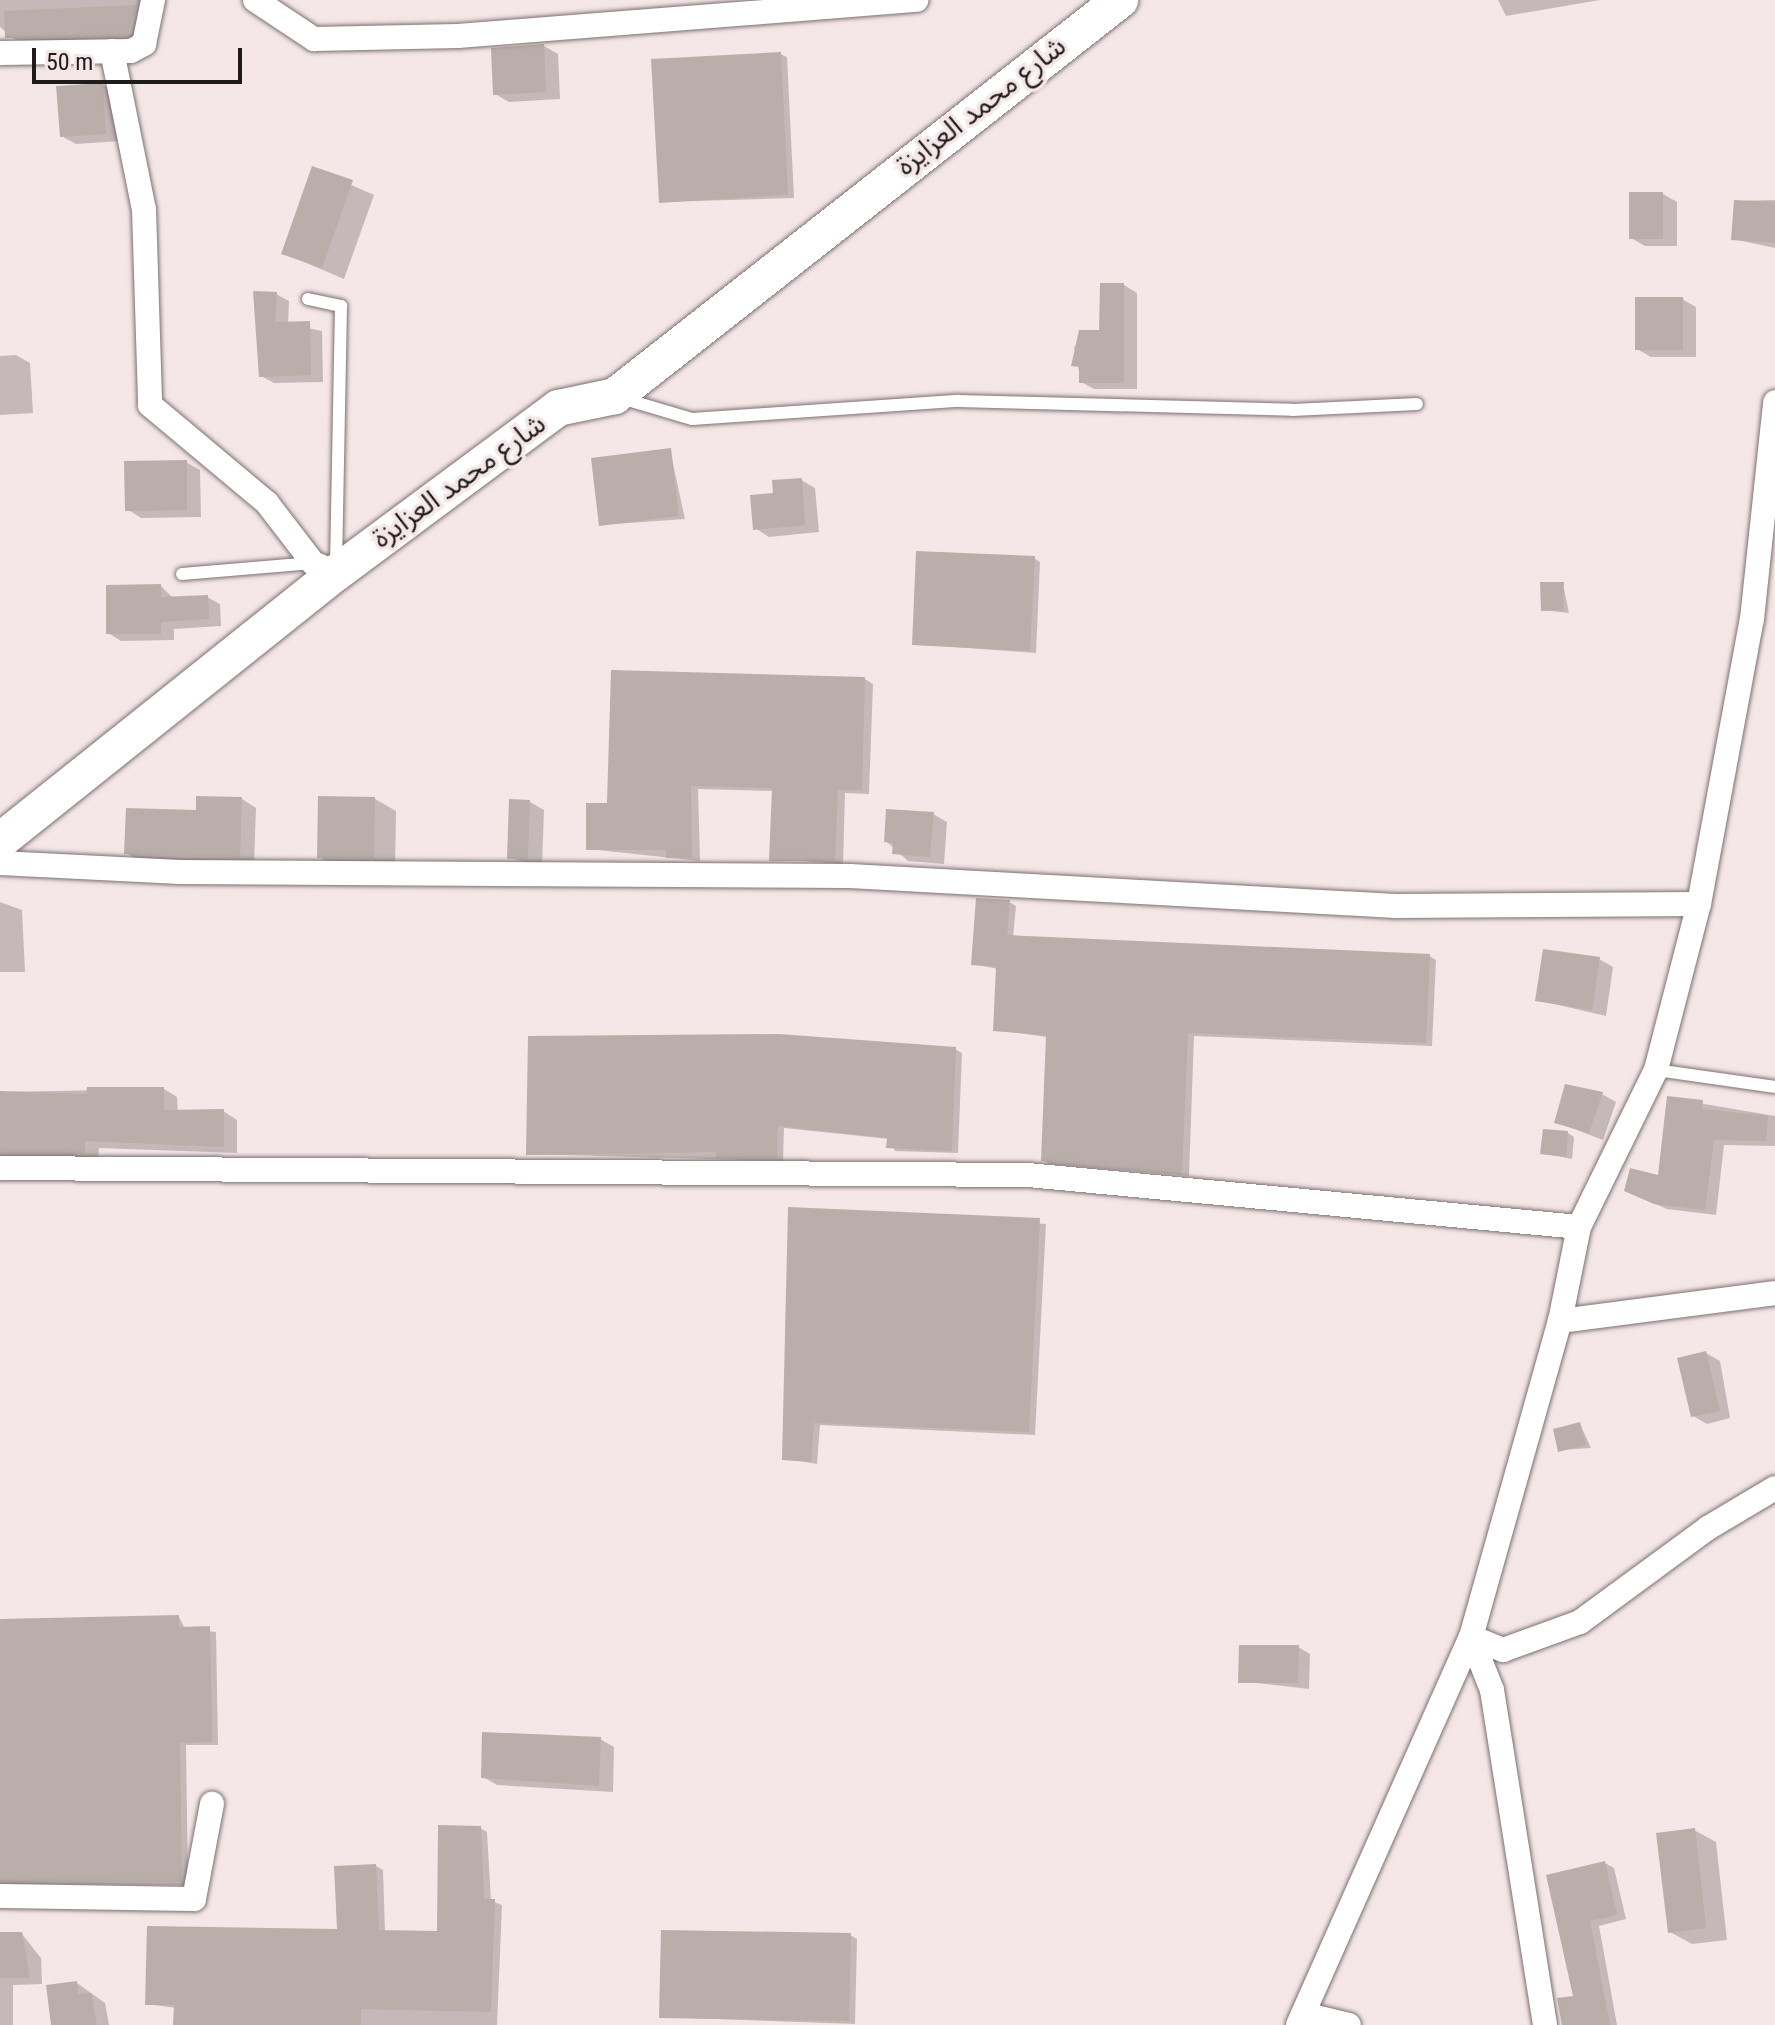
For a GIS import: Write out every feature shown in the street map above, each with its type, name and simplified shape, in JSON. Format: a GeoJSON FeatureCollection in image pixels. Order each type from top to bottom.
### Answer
{"type":"FeatureCollection","features":[{"type":"Feature","properties":{"kind":"main road","name":"شارع محمد العزايزة"},"geometry":{"type":"LineString","coordinates":[[0,841],[324,568],[558,408],[615,396],[1120,0]]}},
{"type":"Feature","properties":{"kind":"street"},"geometry":{"type":"LineString","coordinates":[[0,53],[112,51],[144,44],[153,0]]}},
{"type":"Feature","properties":{"kind":"street"},"geometry":{"type":"LineString","coordinates":[[255,0],[314,39],[458,36],[917,0]]}},
{"type":"Feature","properties":{"kind":"street"},"geometry":{"type":"LineString","coordinates":[[112,51],[144,209],[150,405],[267,503],[324,568]]}},
{"type":"Feature","properties":{"kind":"street"},"geometry":{"type":"LineString","coordinates":[[1349,2025],[1301,2019],[1471,1637],[1560,1321],[1579,1227],[1656,1070],[1699,904],[1764,620],[1775,402]]}},
{"type":"Feature","properties":{"kind":"street"},"geometry":{"type":"LineString","coordinates":[[0,863],[180,872],[850,876],[1395,906],[1699,904]]}},
{"type":"Feature","properties":{"kind":"street"},"geometry":{"type":"LineString","coordinates":[[0,1168],[1028,1175],[1579,1227]]}},
{"type":"Feature","properties":{"kind":"street"},"geometry":{"type":"LineString","coordinates":[[1560,1321],[1775,1293]]}},
{"type":"Feature","properties":{"kind":"street"},"geometry":{"type":"LineString","coordinates":[[1471,1637],[1503,1650],[1580,1622],[1708,1528],[1775,1488]]}},
{"type":"Feature","properties":{"kind":"street"},"geometry":{"type":"LineString","coordinates":[[1471,1637],[1492,1690],[1545,2025]]}},
{"type":"Feature","properties":{"kind":"street"},"geometry":{"type":"LineString","coordinates":[[0,1896],[194,1899],[212,1804]]}},
{"type":"Feature","properties":{"kind":"lane"},"geometry":{"type":"LineString","coordinates":[[182,574],[324,568],[341,306],[308,299]]}},
{"type":"Feature","properties":{"kind":"lane"},"geometry":{"type":"LineString","coordinates":[[615,396],[692,419],[958,401],[1293,410],[1417,404]]}},
{"type":"Feature","properties":{"kind":"lane"},"geometry":{"type":"LineString","coordinates":[[1656,1070],[1775,1087]]}},
{"type":"Feature","properties":{"kind":"building"},"geometry":{"type":"Polygon","coordinates":[[[137,5],[127,36],[5,38],[4,11],[137,5]]]}},
{"type":"Feature","properties":{"kind":"building"},"geometry":{"type":"Polygon","coordinates":[[[544,44],[546,92],[493,95],[491,48],[544,44]]]}},
{"type":"Feature","properties":{"kind":"building"},"geometry":{"type":"Polygon","coordinates":[[[781,52],[788,195],[659,203],[651,59],[781,52]]]}},
{"type":"Feature","properties":{"kind":"building"},"geometry":{"type":"Polygon","coordinates":[[[103,83],[106,134],[60,137],[56,86],[103,83]]]}},
{"type":"Feature","properties":{"kind":"building"},"geometry":{"type":"Polygon","coordinates":[[[312,166],[353,180],[322,268],[281,254],[312,166]]]}},
{"type":"Feature","properties":{"kind":"building"},"geometry":{"type":"Polygon","coordinates":[[[1629,192],[1663,192],[1663,239],[1629,239],[1629,192]]]}},
{"type":"Feature","properties":{"kind":"building"},"geometry":{"type":"Polygon","coordinates":[[[1734,200],[1775,202],[1775,243],[1731,240],[1734,200]]]}},
{"type":"Feature","properties":{"kind":"building"},"geometry":{"type":"Polygon","coordinates":[[[1100,283],[1124,283],[1124,383],[1079,383],[1079,367],[1071,366],[1079,330],[1099,330],[1100,283]]]}},
{"type":"Feature","properties":{"kind":"building"},"geometry":{"type":"Polygon","coordinates":[[[253,291],[277,292],[275,322],[310,321],[311,375],[259,377],[253,291]]]}},
{"type":"Feature","properties":{"kind":"building"},"geometry":{"type":"Polygon","coordinates":[[[1635,297],[1683,297],[1683,350],[1635,350],[1635,297]]]}},
{"type":"Feature","properties":{"kind":"building"},"geometry":{"type":"Polygon","coordinates":[[[671,448],[679,516],[599,526],[591,458],[671,448]]]}},
{"type":"Feature","properties":{"kind":"building"},"geometry":{"type":"Polygon","coordinates":[[[187,460],[187,510],[125,511],[124,461],[187,460]]]}},
{"type":"Feature","properties":{"kind":"building"},"geometry":{"type":"Polygon","coordinates":[[[802,478],[805,525],[753,530],[750,495],[773,493],[772,480],[802,478]]]}},
{"type":"Feature","properties":{"kind":"building"},"geometry":{"type":"Polygon","coordinates":[[[916,551],[1035,556],[1030,651],[912,645],[916,551]]]}},
{"type":"Feature","properties":{"kind":"building"},"geometry":{"type":"Polygon","coordinates":[[[1540,582],[1564,582],[1563,610],[1541,611],[1540,582]]]}},
{"type":"Feature","properties":{"kind":"building"},"geometry":{"type":"Polygon","coordinates":[[[161,584],[161,597],[208,595],[209,619],[161,622],[161,634],[106,634],[106,585],[161,584]]]}},
{"type":"Feature","properties":{"kind":"building"},"geometry":{"type":"Polygon","coordinates":[[[611,670],[865,677],[862,790],[838,790],[835,861],[769,861],[772,788],[691,786],[692,858],[666,858],[666,850],[586,850],[586,803],[607,803],[611,670]]]}},
{"type":"Feature","properties":{"kind":"building"},"geometry":{"type":"Polygon","coordinates":[[[196,796],[242,797],[240,857],[124,854],[126,808],[196,810],[196,796]]]}},
{"type":"Feature","properties":{"kind":"building"},"geometry":{"type":"Polygon","coordinates":[[[318,796],[375,797],[374,858],[317,858],[318,796]]]}},
{"type":"Feature","properties":{"kind":"building"},"geometry":{"type":"Polygon","coordinates":[[[509,799],[530,800],[528,859],[507,859],[509,799]]]}},
{"type":"Feature","properties":{"kind":"building"},"geometry":{"type":"Polygon","coordinates":[[[886,809],[934,812],[930,857],[892,854],[893,843],[884,842],[886,809]]]}},
{"type":"Feature","properties":{"kind":"building"},"geometry":{"type":"Polygon","coordinates":[[[976,898],[1010,900],[1007,935],[1430,954],[1426,1043],[1188,1033],[1182,1174],[1041,1161],[1046,1035],[993,1031],[996,967],[971,965],[976,898]]]}},
{"type":"Feature","properties":{"kind":"building"},"geometry":{"type":"Polygon","coordinates":[[[1543,949],[1600,957],[1592,1010],[1535,1001],[1543,949]]]}},
{"type":"Feature","properties":{"kind":"building"},"geometry":{"type":"Polygon","coordinates":[[[779,1034],[956,1047],[952,1151],[886,1148],[887,1138],[778,1126],[777,1158],[716,1158],[716,1152],[526,1155],[528,1036],[779,1034]]]}},
{"type":"Feature","properties":{"kind":"building"},"geometry":{"type":"Polygon","coordinates":[[[1565,1084],[1603,1092],[1589,1133],[1554,1123],[1565,1084]]]}},
{"type":"Feature","properties":{"kind":"building"},"geometry":{"type":"Polygon","coordinates":[[[87,1087],[164,1087],[164,1110],[224,1109],[224,1147],[85,1141],[85,1154],[0,1153],[0,1091],[86,1094],[87,1087]]]}},
{"type":"Feature","properties":{"kind":"building"},"geometry":{"type":"Polygon","coordinates":[[[1667,1096],[1703,1100],[1702,1109],[1768,1116],[1766,1141],[1714,1140],[1705,1210],[1654,1204],[1624,1191],[1630,1168],[1658,1175],[1667,1096]]]}},
{"type":"Feature","properties":{"kind":"building"},"geometry":{"type":"Polygon","coordinates":[[[1543,1129],[1568,1131],[1566,1157],[1540,1154],[1543,1129]]]}},
{"type":"Feature","properties":{"kind":"building"},"geometry":{"type":"Polygon","coordinates":[[[788,1207],[1040,1218],[1029,1432],[814,1423],[811,1462],[782,1460],[788,1207]]]}},
{"type":"Feature","properties":{"kind":"building"},"geometry":{"type":"Polygon","coordinates":[[[1706,1351],[1720,1411],[1691,1417],[1677,1358],[1706,1351]]]}},
{"type":"Feature","properties":{"kind":"building"},"geometry":{"type":"Polygon","coordinates":[[[1580,1422],[1586,1445],[1558,1452],[1553,1429],[1580,1422]]]}},
{"type":"Feature","properties":{"kind":"building"},"geometry":{"type":"Polygon","coordinates":[[[179,1615],[179,1627],[210,1626],[212,1722],[212,1742],[180,1743],[182,1882],[0,1881],[0,1619],[179,1615]]]}},
{"type":"Feature","properties":{"kind":"building"},"geometry":{"type":"Polygon","coordinates":[[[1239,1645],[1299,1645],[1298,1683],[1238,1683],[1239,1645]]]}},
{"type":"Feature","properties":{"kind":"building"},"geometry":{"type":"Polygon","coordinates":[[[482,1732],[601,1737],[599,1786],[481,1778],[482,1732]]]}},
{"type":"Feature","properties":{"kind":"building"},"geometry":{"type":"Polygon","coordinates":[[[438,1825],[481,1826],[484,1899],[495,1899],[491,2012],[361,2009],[361,2025],[173,2025],[174,2005],[145,2005],[147,1926],[337,1929],[334,1866],[376,1864],[379,1930],[437,1931],[438,1825]]]}},
{"type":"Feature","properties":{"kind":"building"},"geometry":{"type":"Polygon","coordinates":[[[1695,1828],[1706,1928],[1668,1933],[1656,1833],[1695,1828]]]}},
{"type":"Feature","properties":{"kind":"building"},"geometry":{"type":"Polygon","coordinates":[[[1605,1861],[1617,1915],[1590,1921],[1610,2025],[1562,2025],[1557,1998],[1573,1996],[1546,1875],[1605,1861]]]}},
{"type":"Feature","properties":{"kind":"building"},"geometry":{"type":"Polygon","coordinates":[[[661,1930],[851,1933],[849,2021],[659,2018],[661,1930]]]}},
{"type":"Feature","properties":{"kind":"building"},"geometry":{"type":"Polygon","coordinates":[[[0,1932],[22,1932],[30,1978],[0,1978],[0,1932]]]}},
{"type":"Feature","properties":{"kind":"building"},"geometry":{"type":"Polygon","coordinates":[[[77,1981],[78,1994],[91,1993],[97,2025],[51,2025],[46,1985],[77,1981]]]}}]}
